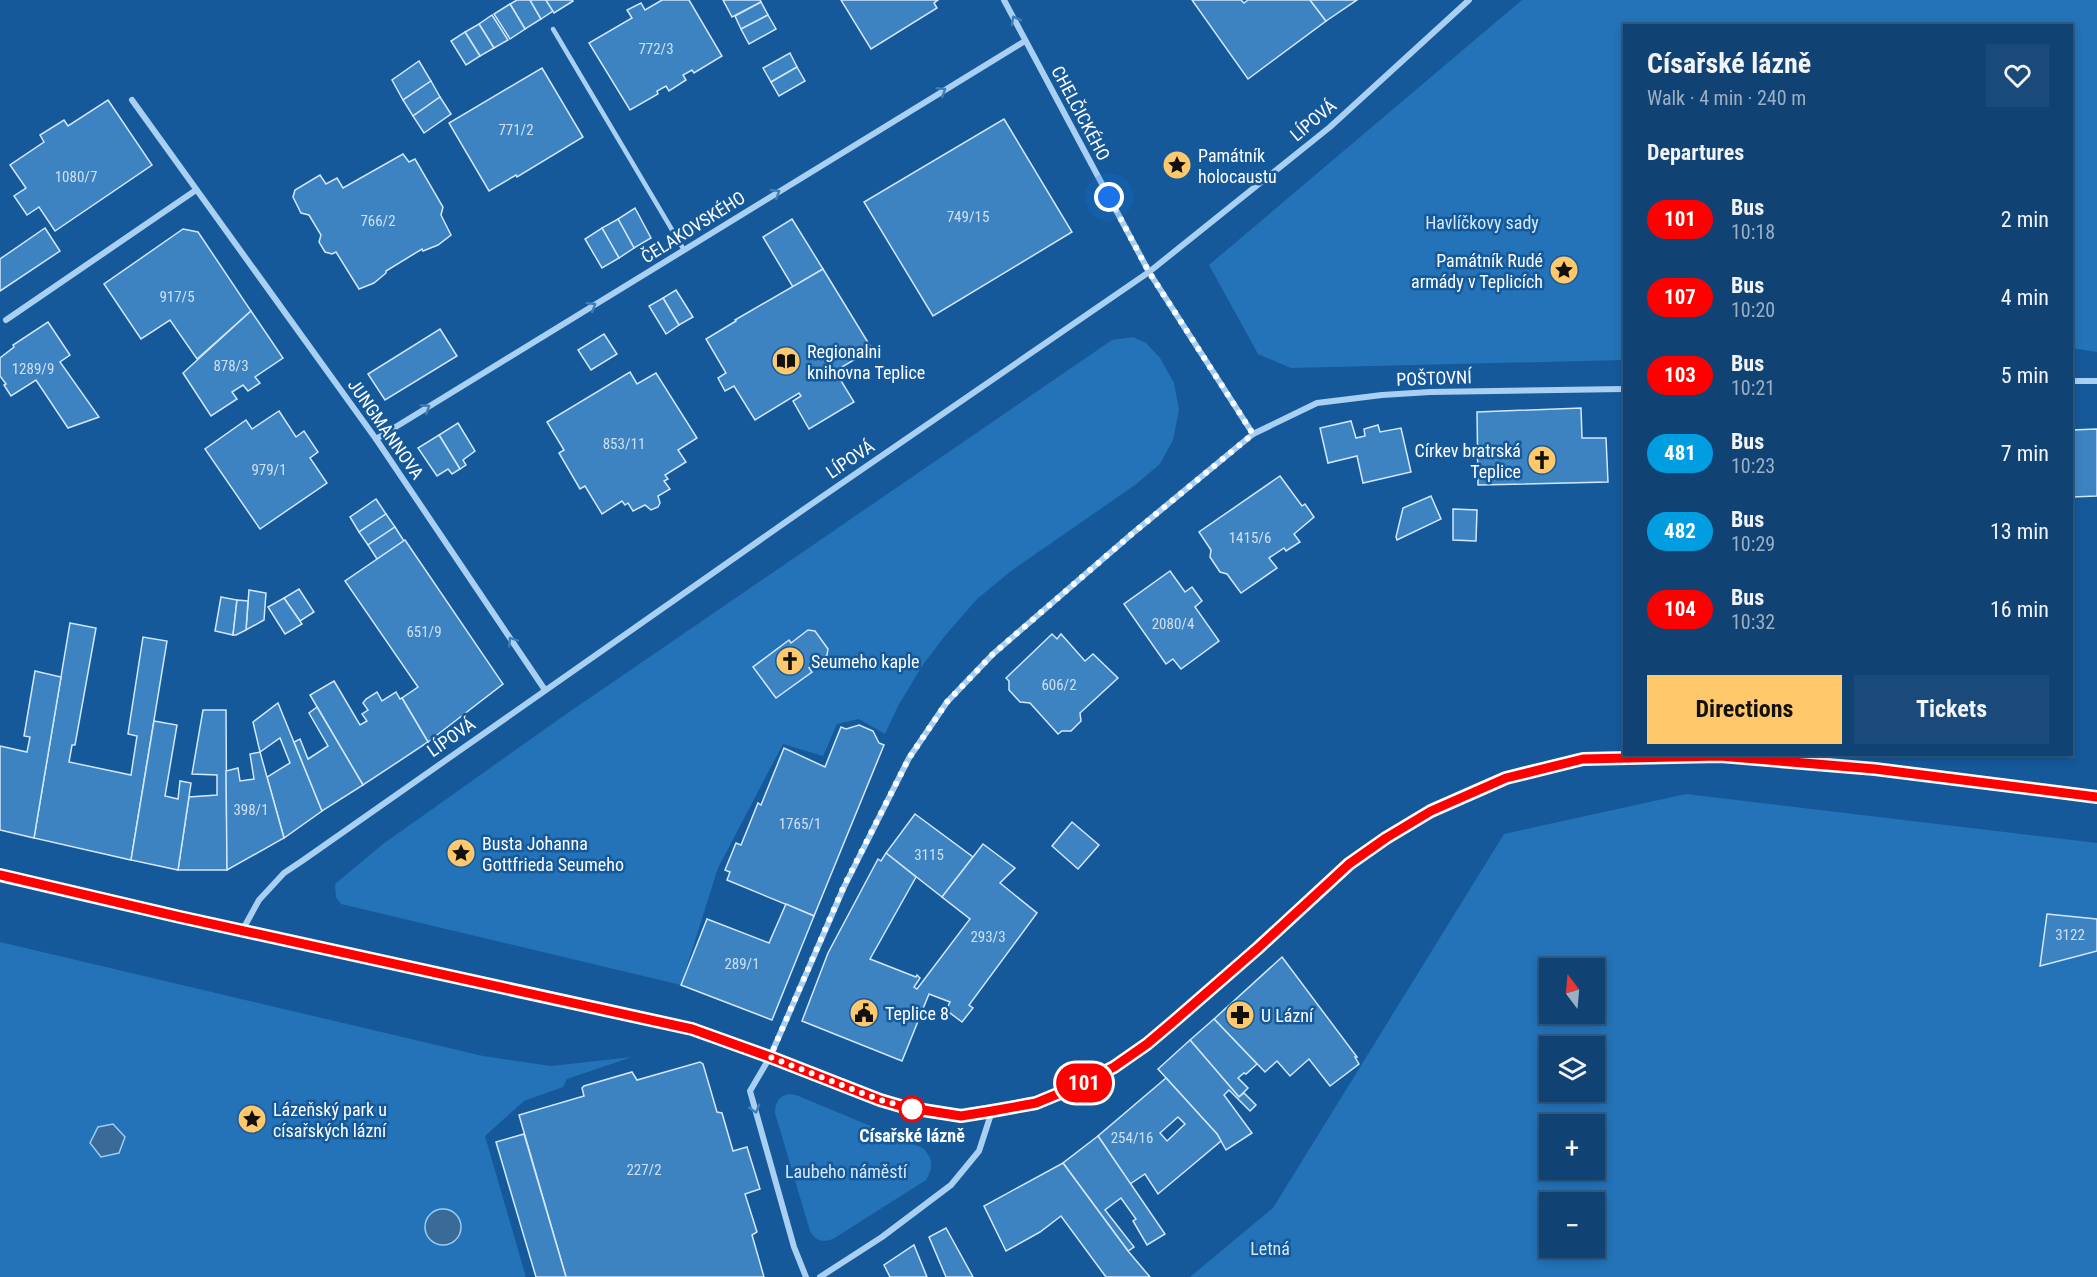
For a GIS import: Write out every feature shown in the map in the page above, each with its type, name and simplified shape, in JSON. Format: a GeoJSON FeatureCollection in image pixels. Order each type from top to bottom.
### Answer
{"type":"FeatureCollection","features":[{"type":"Feature","properties":{"kind":"street","name":"CHELČICKÉHO"},"geometry":{"type":"LineString","coordinates":[[1004,0],[1149,272]]}},
{"type":"Feature","properties":{"kind":"street","name":"LÍPOVÁ"},"geometry":{"type":"LineString","coordinates":[[242,931],[259,900],[285,873],[1149,272],[1330,127],[1469,0]]}},
{"type":"Feature","properties":{"kind":"street","name":"ČELAKOVSKÉHO"},"geometry":{"type":"LineString","coordinates":[[376,439],[1025,40]]}},
{"type":"Feature","properties":{"kind":"street","name":"JUNGMANNOVA"},"geometry":{"type":"LineString","coordinates":[[132,100],[376,439],[545,690]]}},
{"type":"Feature","properties":{"kind":"street"},"geometry":{"type":"LineString","coordinates":[[6,320],[196,190]]}},
{"type":"Feature","properties":{"kind":"street"},"geometry":{"type":"LineString","coordinates":[[1149,272],[1253,434]]}},
{"type":"Feature","properties":{"kind":"street"},"geometry":{"type":"LineString","coordinates":[[2073,381],[2097,381]]}},
{"type":"Feature","properties":{"kind":"street","name":"POŠTOVNÍ"},"geometry":{"type":"LineString","coordinates":[[770,1057],[844,886],[909,758],[947,702],[993,654],[1133,533],[1253,434],[1317,403],[1360,397],[1430,392],[1623,389]]}},
{"type":"Feature","properties":{"kind":"street"},"geometry":{"type":"LineString","coordinates":[[0,875],[242,931],[692,1029],[880,1100],[904,1107],[961,1116],[1036,1103],[1114,1067],[1147,1044],[1214,987],[1349,864],[1431,811],[1506,778],[1583,759],[1720,756],[1875,769],[2097,797]]}},
{"type":"Feature","properties":{"kind":"street"},"geometry":{"type":"LineString","coordinates":[[770,1057],[750,1091],[794,1247],[806,1277]]}},
{"type":"Feature","properties":{"kind":"street"},"geometry":{"type":"LineString","coordinates":[[820,1277],[882,1237],[951,1185],[979,1151],[992,1111]]}},
{"type":"Feature","properties":{"kind":"lane"},"geometry":{"type":"LineString","coordinates":[[553,29],[684,250]]}},
{"type":"Feature","properties":{"kind":"green space","name":"Havlíčkovy sady"},"geometry":{"type":"Polygon","coordinates":[[[1522,0],[2097,0],[2097,352],[2073,348],[2073,24],[1623,24],[1623,360],[1291,368],[1258,354],[1209,265],[1522,0]]]}},
{"type":"Feature","properties":{"kind":"green space"},"geometry":{"type":"Polygon","coordinates":[[[1133,337],[1146,343],[1160,358],[1174,383],[1179,410],[1173,440],[1160,464],[1135,485],[1011,571],[977,599],[922,666],[898,706],[885,734],[859,719],[837,724],[823,756],[783,744],[718,868],[681,985],[341,904],[336,897],[335,884],[383,844],[562,717],[1112,340],[1133,337]]]}},
{"type":"Feature","properties":{"kind":"green space","name":"Letná"},"geometry":{"type":"Polygon","coordinates":[[[1686,794],[2097,843],[2097,1277],[1190,1277],[1273,1208],[1504,834],[1686,794]]]}},
{"type":"Feature","properties":{"kind":"green space","name":"Lázeňský park u císařských lázní"},"geometry":{"type":"Polygon","coordinates":[[[0,942],[483,1056],[551,1066],[632,1057],[567,1079],[563,1087],[524,1101],[485,1136],[526,1277],[0,1277],[0,942]]]}},
{"type":"Feature","properties":{"kind":"green space","name":"Laubeho náměstí"},"geometry":{"type":"Polygon","coordinates":[[[789,1094],[923,1148],[931,1163],[926,1180],[833,1239],[822,1241],[817,1239],[810,1231],[775,1113],[778,1100],[789,1094]]]}},
{"type":"Feature","properties":{"kind":"shaded area"},"geometry":{"type":"Polygon","coordinates":[[[113,1124],[125,1137],[119,1153],[101,1157],[90,1143],[98,1127],[113,1124]]]}},
{"type":"Feature","properties":{"kind":"shaded area"},"geometry":{"type":"Polygon","coordinates":[[[443,1209],[456,1214],[461,1227],[456,1240],[443,1245],[430,1240],[425,1227],[430,1214],[443,1209]]]}},
{"type":"Feature","properties":{"kind":"building"},"geometry":{"type":"Polygon","coordinates":[[[517,0],[530,0],[541,19],[525,29],[510,4],[517,0]]]}},
{"type":"Feature","properties":{"kind":"building"},"geometry":{"type":"Polygon","coordinates":[[[530,0],[546,0],[553,11],[541,19],[530,0]]]}},
{"type":"Feature","properties":{"kind":"building"},"geometry":{"type":"Polygon","coordinates":[[[546,0],[572,0],[573,1],[554,13],[546,0]]]}},
{"type":"Feature","properties":{"kind":"building"},"geometry":{"type":"Polygon","coordinates":[[[662,0],[689,0],[722,56],[694,73],[692,70],[683,75],[686,80],[669,91],[666,86],[657,91],[658,94],[630,110],[589,43],[632,18],[627,10],[641,3],[645,10],[662,0]]]}},
{"type":"Feature","properties":{"kind":"building"},"geometry":{"type":"Polygon","coordinates":[[[723,0],[760,0],[761,2],[732,17],[723,0]]]}},
{"type":"Feature","properties":{"kind":"building"},"geometry":{"type":"Polygon","coordinates":[[[841,0],[938,0],[934,3],[937,8],[871,49],[841,0]]]}},
{"type":"Feature","properties":{"kind":"building"},"geometry":{"type":"Polygon","coordinates":[[[1192,0],[1241,0],[1244,3],[1248,0],[1310,0],[1326,21],[1248,79],[1192,0]]]}},
{"type":"Feature","properties":{"kind":"building"},"geometry":{"type":"Polygon","coordinates":[[[1310,0],[1357,0],[1326,21],[1310,0]]]}},
{"type":"Feature","properties":{"kind":"building"},"geometry":{"type":"Polygon","coordinates":[[[761,2],[768,15],[741,29],[735,16],[761,2]]]}},
{"type":"Feature","properties":{"kind":"building"},"geometry":{"type":"Polygon","coordinates":[[[510,4],[525,29],[510,39],[494,14],[510,4]]]}},
{"type":"Feature","properties":{"kind":"building"},"geometry":{"type":"Polygon","coordinates":[[[492,15],[508,40],[494,48],[479,24],[492,15]]]}},
{"type":"Feature","properties":{"kind":"building"},"geometry":{"type":"Polygon","coordinates":[[[768,15],[776,29],[749,44],[741,29],[768,15]]]}},
{"type":"Feature","properties":{"kind":"building"},"geometry":{"type":"Polygon","coordinates":[[[479,24],[494,48],[480,56],[465,32],[479,24]]]}},
{"type":"Feature","properties":{"kind":"building"},"geometry":{"type":"Polygon","coordinates":[[[465,32],[480,56],[466,65],[451,41],[465,32]]]}},
{"type":"Feature","properties":{"kind":"building"},"geometry":{"type":"Polygon","coordinates":[[[790,53],[797,67],[771,82],[763,68],[790,53]]]}},
{"type":"Feature","properties":{"kind":"building"},"geometry":{"type":"Polygon","coordinates":[[[419,61],[431,81],[403,100],[392,80],[419,61]]]}},
{"type":"Feature","properties":{"kind":"building"},"geometry":{"type":"Polygon","coordinates":[[[797,67],[805,81],[779,96],[771,82],[797,67]]]}},
{"type":"Feature","properties":{"kind":"building"},"geometry":{"type":"Polygon","coordinates":[[[542,68],[583,137],[517,177],[516,175],[489,191],[449,123],[542,68]]]}},
{"type":"Feature","properties":{"kind":"building"},"geometry":{"type":"Polygon","coordinates":[[[431,81],[440,97],[413,116],[403,100],[431,81]]]}},
{"type":"Feature","properties":{"kind":"building"},"geometry":{"type":"Polygon","coordinates":[[[440,97],[451,114],[424,133],[413,116],[440,97]]]}},
{"type":"Feature","properties":{"kind":"building"},"geometry":{"type":"Polygon","coordinates":[[[108,100],[152,165],[55,231],[39,207],[27,215],[14,196],[26,188],[10,165],[44,142],[40,135],[64,120],[68,126],[108,100]]]}},
{"type":"Feature","properties":{"kind":"building"},"geometry":{"type":"Polygon","coordinates":[[[1004,119],[1072,232],[933,316],[864,202],[1004,119]]]}},
{"type":"Feature","properties":{"kind":"building"},"geometry":{"type":"Polygon","coordinates":[[[403,154],[409,162],[415,159],[443,207],[441,215],[451,235],[438,245],[423,251],[422,249],[386,271],[374,283],[359,289],[336,252],[332,254],[325,252],[319,242],[321,235],[309,215],[301,213],[293,197],[295,190],[320,175],[326,184],[337,178],[343,188],[403,154]]]}},
{"type":"Feature","properties":{"kind":"building"},"geometry":{"type":"Polygon","coordinates":[[[635,208],[651,238],[634,248],[618,219],[635,208]]]}},
{"type":"Feature","properties":{"kind":"building"},"geometry":{"type":"Polygon","coordinates":[[[618,219],[634,248],[619,258],[602,228],[618,219]]]}},
{"type":"Feature","properties":{"kind":"building"},"geometry":{"type":"Polygon","coordinates":[[[792,219],[823,269],[793,287],[763,237],[792,219]]]}},
{"type":"Feature","properties":{"kind":"building"},"geometry":{"type":"Polygon","coordinates":[[[45,228],[60,251],[0,291],[0,259],[45,228]]]}},
{"type":"Feature","properties":{"kind":"building"},"geometry":{"type":"Polygon","coordinates":[[[602,228],[619,258],[602,268],[585,239],[602,228]]]}},
{"type":"Feature","properties":{"kind":"building"},"geometry":{"type":"Polygon","coordinates":[[[183,229],[198,232],[251,311],[197,359],[170,320],[141,339],[104,284],[183,229]]]}},
{"type":"Feature","properties":{"kind":"building","name":"Regionalni knihovna Teplice"},"geometry":{"type":"Polygon","coordinates":[[[823,269],[872,349],[827,376],[829,379],[837,374],[854,402],[809,429],[793,401],[801,396],[799,393],[755,420],[734,386],[725,391],[718,378],[726,373],[706,339],[823,269]]]}},
{"type":"Feature","properties":{"kind":"building"},"geometry":{"type":"Polygon","coordinates":[[[676,290],[693,317],[679,325],[663,298],[676,290]]]}},
{"type":"Feature","properties":{"kind":"building"},"geometry":{"type":"Polygon","coordinates":[[[663,298],[679,325],[666,334],[649,306],[663,298]]]}},
{"type":"Feature","properties":{"kind":"building"},"geometry":{"type":"Polygon","coordinates":[[[251,311],[283,358],[255,377],[260,383],[248,391],[243,385],[232,392],[237,399],[211,416],[183,373],[251,311]]]}},
{"type":"Feature","properties":{"kind":"building"},"geometry":{"type":"Polygon","coordinates":[[[48,322],[70,355],[60,362],[99,417],[68,428],[36,380],[11,396],[0,376],[0,358],[14,347],[13,345],[48,322]]]}},
{"type":"Feature","properties":{"kind":"building"},"geometry":{"type":"Polygon","coordinates":[[[440,329],[457,356],[385,400],[368,374],[440,329]]]}},
{"type":"Feature","properties":{"kind":"building"},"geometry":{"type":"Polygon","coordinates":[[[604,334],[617,354],[591,370],[578,350],[604,334]]]}},
{"type":"Feature","properties":{"kind":"building"},"geometry":{"type":"Polygon","coordinates":[[[630,372],[637,384],[656,373],[697,438],[678,450],[686,462],[665,475],[668,479],[664,481],[670,489],[658,496],[660,503],[658,507],[651,510],[645,505],[633,511],[628,503],[625,505],[622,501],[602,514],[585,486],[580,489],[559,453],[564,450],[547,422],[630,372]]]}},
{"type":"Feature","properties":{"kind":"building","name":"Církev bratrská Teplice"},"geometry":{"type":"Polygon","coordinates":[[[1581,408],[1582,438],[1606,438],[1608,482],[1478,485],[1477,412],[1581,408]]]}},
{"type":"Feature","properties":{"kind":"building"},"geometry":{"type":"Polygon","coordinates":[[[279,411],[296,437],[304,431],[318,452],[310,458],[327,483],[260,529],[205,449],[246,420],[252,429],[279,411]]]}},
{"type":"Feature","properties":{"kind":"building"},"geometry":{"type":"Polygon","coordinates":[[[1351,421],[1356,438],[1365,436],[1364,429],[1378,425],[1380,432],[1401,428],[1411,472],[1363,483],[1357,456],[1328,463],[1320,428],[1351,421]]]}},
{"type":"Feature","properties":{"kind":"building"},"geometry":{"type":"Polygon","coordinates":[[[458,423],[475,451],[463,460],[466,465],[460,469],[439,435],[458,423]]]}},
{"type":"Feature","properties":{"kind":"building"},"geometry":{"type":"Polygon","coordinates":[[[2097,429],[2097,496],[2073,497],[2073,430],[2097,429]]]}},
{"type":"Feature","properties":{"kind":"building"},"geometry":{"type":"Polygon","coordinates":[[[439,435],[460,469],[452,474],[448,469],[437,476],[418,448],[439,435]]]}},
{"type":"Feature","properties":{"kind":"building"},"geometry":{"type":"Polygon","coordinates":[[[1280,476],[1302,506],[1305,504],[1314,517],[1294,534],[1300,542],[1286,551],[1284,548],[1269,558],[1277,568],[1241,593],[1227,574],[1220,572],[1210,557],[1211,550],[1199,532],[1280,476]]]}},
{"type":"Feature","properties":{"kind":"building"},"geometry":{"type":"Polygon","coordinates":[[[1431,496],[1441,519],[1397,540],[1403,508],[1431,496]]]}},
{"type":"Feature","properties":{"kind":"building"},"geometry":{"type":"Polygon","coordinates":[[[376,499],[386,514],[359,532],[350,517],[376,499]]]}},
{"type":"Feature","properties":{"kind":"building"},"geometry":{"type":"Polygon","coordinates":[[[1453,509],[1477,510],[1476,541],[1453,540],[1453,509]]]}},
{"type":"Feature","properties":{"kind":"building"},"geometry":{"type":"Polygon","coordinates":[[[386,514],[395,527],[368,545],[359,532],[386,514]]]}},
{"type":"Feature","properties":{"kind":"building"},"geometry":{"type":"Polygon","coordinates":[[[395,527],[404,541],[377,559],[368,545],[395,527]]]}},
{"type":"Feature","properties":{"kind":"building"},"geometry":{"type":"Polygon","coordinates":[[[405,540],[503,684],[428,742],[402,698],[418,687],[345,581],[405,540]]]}},
{"type":"Feature","properties":{"kind":"building"},"geometry":{"type":"Polygon","coordinates":[[[1170,571],[1185,592],[1192,587],[1202,601],[1195,607],[1219,641],[1181,669],[1173,659],[1166,664],[1124,604],[1170,571]]]}},
{"type":"Feature","properties":{"kind":"building"},"geometry":{"type":"Polygon","coordinates":[[[299,589],[314,612],[300,621],[284,598],[299,589]]]}},
{"type":"Feature","properties":{"kind":"building"},"geometry":{"type":"Polygon","coordinates":[[[249,590],[266,593],[264,620],[246,630],[249,590]]]}},
{"type":"Feature","properties":{"kind":"building"},"geometry":{"type":"Polygon","coordinates":[[[221,597],[237,600],[233,635],[215,631],[221,597]]]}},
{"type":"Feature","properties":{"kind":"building"},"geometry":{"type":"Polygon","coordinates":[[[284,598],[302,624],[285,634],[268,607],[284,598]]]}},
{"type":"Feature","properties":{"kind":"building"},"geometry":{"type":"Polygon","coordinates":[[[237,600],[248,601],[246,630],[233,635],[237,600]]]}},
{"type":"Feature","properties":{"kind":"building"},"geometry":{"type":"Polygon","coordinates":[[[70,623],[96,628],[75,745],[72,745],[69,762],[131,775],[137,736],[128,734],[143,637],[167,641],[131,860],[34,838],[70,623]]]}},
{"type":"Feature","properties":{"kind":"building","name":"Seumeho kaple"},"geometry":{"type":"Polygon","coordinates":[[[808,630],[815,631],[828,649],[827,655],[809,668],[812,672],[776,698],[753,667],[789,640],[791,643],[808,630]]]}},
{"type":"Feature","properties":{"kind":"building"},"geometry":{"type":"Polygon","coordinates":[[[1052,634],[1057,639],[1061,634],[1085,661],[1093,654],[1118,678],[1080,713],[1081,721],[1071,731],[1062,731],[1058,734],[1030,703],[1020,702],[1009,690],[1009,681],[1006,678],[1052,634]]]}},
{"type":"Feature","properties":{"kind":"building"},"geometry":{"type":"Polygon","coordinates":[[[35,671],[61,677],[34,838],[0,830],[0,746],[27,752],[30,737],[24,736],[35,671]]]}},
{"type":"Feature","properties":{"kind":"building"},"geometry":{"type":"Polygon","coordinates":[[[334,681],[360,725],[367,721],[362,714],[368,710],[363,703],[366,699],[377,692],[382,701],[396,692],[400,699],[402,698],[428,742],[363,785],[310,695],[334,681]]]}},
{"type":"Feature","properties":{"kind":"building"},"geometry":{"type":"Polygon","coordinates":[[[278,703],[322,811],[284,838],[267,777],[290,763],[280,738],[260,752],[253,722],[278,703]]]}},
{"type":"Feature","properties":{"kind":"building"},"geometry":{"type":"Polygon","coordinates":[[[317,707],[363,785],[322,811],[294,742],[300,739],[308,759],[328,746],[309,713],[317,707]]]}},
{"type":"Feature","properties":{"kind":"building"},"geometry":{"type":"Polygon","coordinates":[[[203,710],[226,710],[227,870],[178,870],[189,797],[217,795],[217,775],[192,774],[203,710]]]}},
{"type":"Feature","properties":{"kind":"building"},"geometry":{"type":"Polygon","coordinates":[[[154,721],[177,725],[165,796],[178,799],[180,781],[191,783],[178,870],[131,860],[154,721]]]}},
{"type":"Feature","properties":{"kind":"building"},"geometry":{"type":"Polygon","coordinates":[[[859,725],[873,731],[879,743],[884,745],[814,916],[727,880],[730,872],[725,870],[736,843],[741,845],[758,803],[761,805],[784,748],[825,767],[841,727],[846,729],[859,725]]]}},
{"type":"Feature","properties":{"kind":"building"},"geometry":{"type":"Polygon","coordinates":[[[260,752],[284,838],[227,870],[226,771],[238,768],[240,781],[254,779],[250,754],[260,752]]]}},
{"type":"Feature","properties":{"kind":"building"},"geometry":{"type":"Polygon","coordinates":[[[915,814],[973,857],[942,897],[886,853],[915,814]]]}},
{"type":"Feature","properties":{"kind":"building"},"geometry":{"type":"Polygon","coordinates":[[[1072,822],[1099,845],[1078,869],[1052,846],[1072,822]]]}},
{"type":"Feature","properties":{"kind":"building"},"geometry":{"type":"Polygon","coordinates":[[[983,844],[1015,868],[1000,883],[1037,913],[969,1005],[973,1008],[962,1022],[946,1010],[950,1002],[929,994],[902,1061],[802,1021],[828,953],[878,859],[881,861],[886,853],[916,877],[870,959],[916,977],[917,975],[920,978],[914,987],[917,989],[970,919],[942,897],[983,844]]]}},
{"type":"Feature","properties":{"kind":"building"},"geometry":{"type":"Polygon","coordinates":[[[786,904],[814,916],[772,1020],[681,985],[707,919],[769,943],[786,904]]]}},
{"type":"Feature","properties":{"kind":"building"},"geometry":{"type":"Polygon","coordinates":[[[2047,914],[2097,919],[2097,951],[2040,966],[2047,914]]]}},
{"type":"Feature","properties":{"kind":"building"},"geometry":{"type":"Polygon","coordinates":[[[1282,957],[1357,1057],[1355,1057],[1359,1064],[1330,1086],[1309,1059],[1290,1076],[1277,1061],[1265,1072],[1214,1019],[1282,957]]]}},
{"type":"Feature","properties":{"kind":"building"},"geometry":{"type":"Polygon","coordinates":[[[1214,1019],[1257,1064],[1238,1078],[1248,1088],[1239,1097],[1190,1040],[1214,1019]]]}},
{"type":"Feature","properties":{"kind":"building"},"geometry":{"type":"Polygon","coordinates":[[[1190,1040],[1239,1097],[1244,1093],[1256,1105],[1250,1111],[1229,1090],[1224,1095],[1252,1133],[1226,1150],[1217,1134],[1158,1069],[1190,1040]]]}},
{"type":"Feature","properties":{"kind":"building"},"geometry":{"type":"Polygon","coordinates":[[[700,1062],[703,1064],[717,1112],[722,1113],[733,1151],[747,1147],[760,1189],[745,1194],[757,1232],[752,1235],[764,1277],[566,1277],[519,1115],[584,1096],[582,1088],[584,1086],[632,1072],[637,1080],[700,1062]]]}},
{"type":"Feature","properties":{"kind":"building"},"geometry":{"type":"Polygon","coordinates":[[[1166,1078],[1221,1141],[1158,1194],[1145,1174],[1130,1184],[1098,1136],[1166,1078]],[[1178,1117],[1160,1133],[1167,1141],[1185,1124],[1178,1117]]]}},
{"type":"Feature","properties":{"kind":"building"},"geometry":{"type":"Polygon","coordinates":[[[524,1134],[566,1277],[536,1277],[496,1142],[524,1134]]]}},
{"type":"Feature","properties":{"kind":"building"},"geometry":{"type":"Polygon","coordinates":[[[1098,1136],[1165,1234],[1147,1245],[1133,1221],[1136,1219],[1121,1198],[1105,1210],[1134,1247],[1128,1251],[1063,1163],[1098,1136]]]}},
{"type":"Feature","properties":{"kind":"building"},"geometry":{"type":"Polygon","coordinates":[[[1063,1163],[1150,1277],[1106,1277],[1061,1216],[1040,1232],[1006,1251],[984,1206],[1063,1163]]]}},
{"type":"Feature","properties":{"kind":"building"},"geometry":{"type":"Polygon","coordinates":[[[946,1228],[973,1277],[946,1277],[929,1237],[946,1228]]]}},
{"type":"Feature","properties":{"kind":"building"},"geometry":{"type":"Polygon","coordinates":[[[914,1245],[927,1277],[890,1277],[884,1265],[914,1245]]]}},
{"type":"Feature","properties":{"kind":"bus line","name":"101"},"geometry":{"type":"LineString","coordinates":[[0,875],[180,917],[692,1029],[880,1100],[904,1107],[961,1116],[1036,1103],[1114,1067],[1173,1022],[1349,864],[1431,811],[1506,778],[1583,759],[1720,756],[1875,769],[2097,797]]}},
{"type":"Feature","properties":{"kind":"place","name":"Památník holocaustu"},"geometry":{"type":"Point","coordinates":[1177,165]}},
{"type":"Feature","properties":{"kind":"place","name":"Památník Rudé armády v Teplicích"},"geometry":{"type":"Point","coordinates":[1564,270]}},
{"type":"Feature","properties":{"kind":"place","name":"Regionalni knihovna Teplice"},"geometry":{"type":"Point","coordinates":[786,361]}},
{"type":"Feature","properties":{"kind":"place","name":"Církev bratrská Teplice"},"geometry":{"type":"Point","coordinates":[1542,460]}},
{"type":"Feature","properties":{"kind":"place","name":"Seumeho kaple"},"geometry":{"type":"Point","coordinates":[790,661]}},
{"type":"Feature","properties":{"kind":"place","name":"Busta Johanna Gottfrieda Seumeho"},"geometry":{"type":"Point","coordinates":[461,853]}},
{"type":"Feature","properties":{"kind":"place","name":"Teplice 8"},"geometry":{"type":"Point","coordinates":[864,1013]}},
{"type":"Feature","properties":{"kind":"place","name":"U Lázní"},"geometry":{"type":"Point","coordinates":[1240,1015]}},
{"type":"Feature","properties":{"kind":"place","name":"Císařské lázně"},"geometry":{"type":"Point","coordinates":[912,1109]}},
{"type":"Feature","properties":{"kind":"place","name":"Lázeňský park u císařských lázní"},"geometry":{"type":"Point","coordinates":[252,1119]}},
{"type":"Feature","properties":{"kind":"route"},"geometry":{"type":"LineString","coordinates":[[912,1109],[918,1110],[880,1100],[770,1057],[844,886],[909,758],[947,702],[993,654],[1133,533],[1253,434],[1149,272],[1109,197]]}}]}
